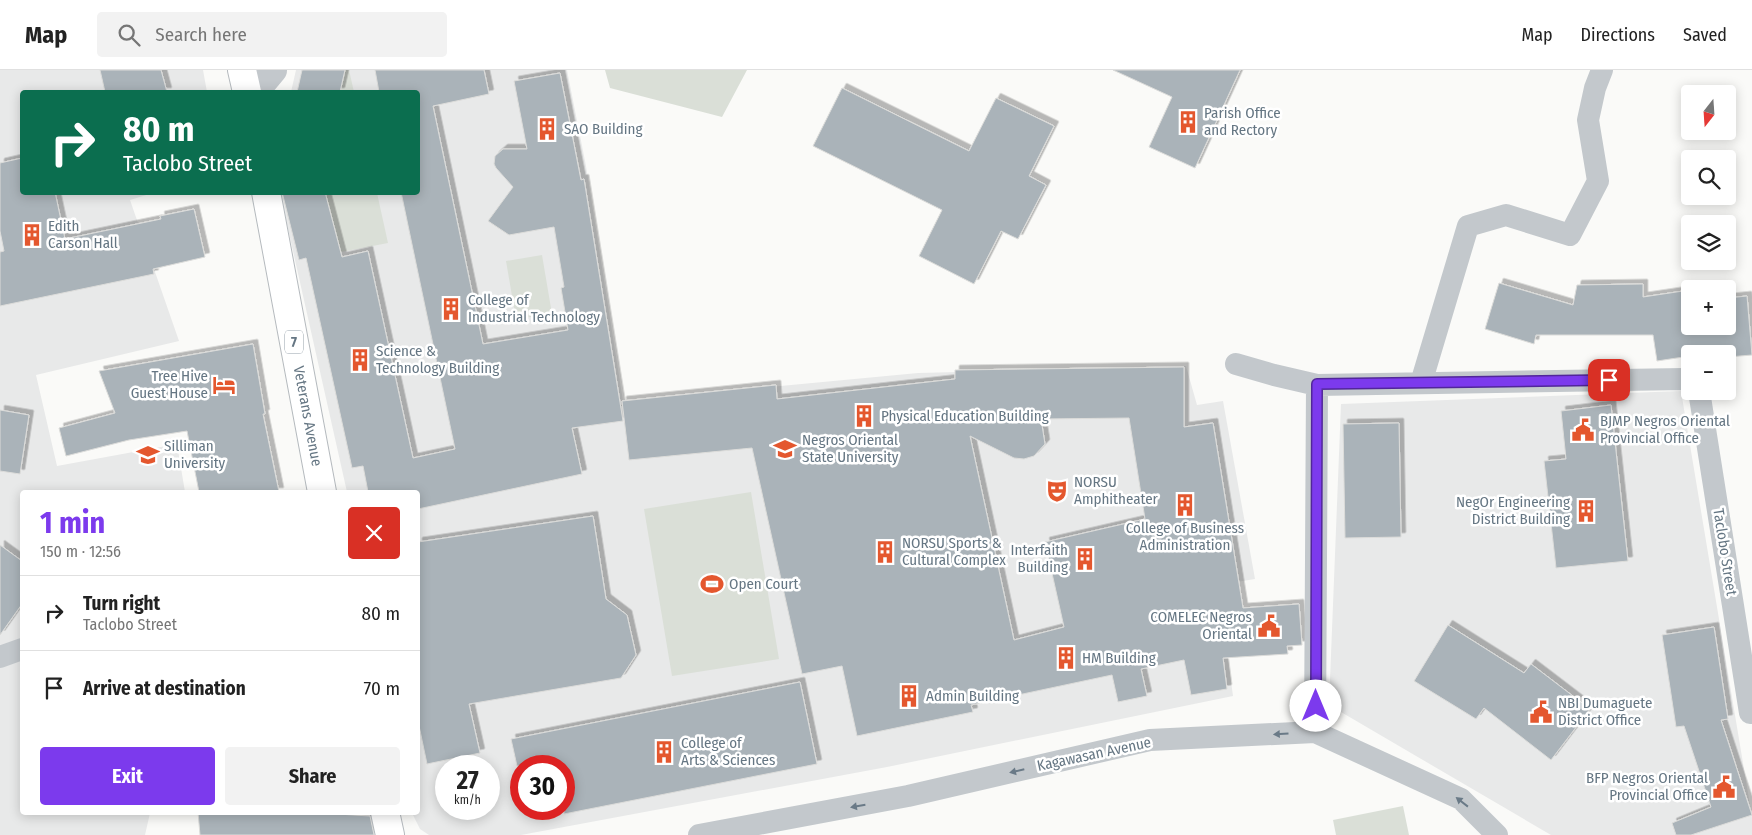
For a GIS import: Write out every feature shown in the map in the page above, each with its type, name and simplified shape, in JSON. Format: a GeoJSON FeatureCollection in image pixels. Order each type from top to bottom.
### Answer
{"type":"FeatureCollection","features":[{"type":"Feature","properties":{"kind":"main road"},"geometry":{"type":"LineString","coordinates":[[242,70],[247,90]]}},
{"type":"Feature","properties":{"kind":"main road","name":"Veterans Avenue"},"geometry":{"type":"LineString","coordinates":[[267,195],[322,490]]}},
{"type":"Feature","properties":{"kind":"main road"},"geometry":{"type":"LineString","coordinates":[[386,815],[390,835]]}},
{"type":"Feature","properties":{"kind":"street"},"geometry":{"type":"LineString","coordinates":[[251,90],[263,82],[273,70]]}},
{"type":"Feature","properties":{"kind":"street"},"geometry":{"type":"LineString","coordinates":[[1421,383],[1468,226],[1506,215],[1570,235],[1598,181],[1588,120],[1595,88],[1602,70]]}},
{"type":"Feature","properties":{"kind":"street"},"geometry":{"type":"LineString","coordinates":[[1236,364],[1274,375],[1317,384],[1681,379]]}},
{"type":"Feature","properties":{"kind":"street"},"geometry":{"type":"LineString","coordinates":[[1316,732],[1317,384]]}},
{"type":"Feature","properties":{"kind":"street","name":"Taclobo Street"},"geometry":{"type":"LineString","coordinates":[[1700,400],[1751,713]]}},
{"type":"Feature","properties":{"kind":"street"},"geometry":{"type":"LineString","coordinates":[[0,657],[20,650]]}},
{"type":"Feature","properties":{"kind":"street","name":"Kagawasan Avenue"},"geometry":{"type":"LineString","coordinates":[[699,835],[908,796],[1150,740],[1316,732],[1461,799],[1498,835]]}},
{"type":"Feature","properties":{"kind":"shaded area","name":"Silliman University"},"geometry":{"type":"Polygon","coordinates":[[[0,70],[203,70],[207,90],[20,90],[20,195],[146,195],[130,200],[179,341],[36,375],[57,466],[177,444],[185,490],[20,490],[20,815],[150,815],[145,835],[0,835],[0,70]]]}},
{"type":"Feature","properties":{"kind":"shaded area","name":"Negros Oriental State University"},"geometry":{"type":"Polygon","coordinates":[[[296,70],[567,70],[586,166],[623,401],[918,373],[1186,366],[1197,405],[1223,401],[1255,579],[1218,585],[1233,696],[887,767],[521,835],[429,835],[420,829],[413,815],[420,815],[420,490],[347,490],[280,195],[420,195],[420,90],[291,90],[296,70]]]}},
{"type":"Feature","properties":{"kind":"shaded area"},"geometry":{"type":"Polygon","coordinates":[[[345,70],[349,70],[354,90],[340,90],[345,70]]]}},
{"type":"Feature","properties":{"kind":"shaded area"},"geometry":{"type":"Polygon","coordinates":[[[605,70],[747,70],[722,117],[610,88],[605,70]]]}},
{"type":"Feature","properties":{"kind":"shaded area"},"geometry":{"type":"Polygon","coordinates":[[[326,195],[377,195],[388,243],[341,252],[326,195]]]}},
{"type":"Feature","properties":{"kind":"shaded area"},"geometry":{"type":"Polygon","coordinates":[[[542,255],[552,314],[516,319],[506,261],[542,255]]]}},
{"type":"Feature","properties":{"kind":"shaded area"},"geometry":{"type":"Polygon","coordinates":[[[1681,391],[1752,817],[1752,835],[1551,835],[1329,705],[1341,404],[1681,391]]]}},
{"type":"Feature","properties":{"kind":"shaded area","name":"Open Court"},"geometry":{"type":"Polygon","coordinates":[[[751,492],[779,659],[672,676],[644,509],[751,492]]]}},
{"type":"Feature","properties":{"kind":"shaded area"},"geometry":{"type":"Polygon","coordinates":[[[1403,806],[1409,835],[1336,835],[1333,820],[1403,806]]]}},
{"type":"Feature","properties":{"kind":"building"},"geometry":{"type":"Polygon","coordinates":[[[100,70],[161,70],[166,90],[105,90],[100,70]]]}},
{"type":"Feature","properties":{"kind":"building"},"geometry":{"type":"Polygon","coordinates":[[[302,70],[345,70],[340,90],[297,90],[302,70]]]}},
{"type":"Feature","properties":{"kind":"building"},"geometry":{"type":"Polygon","coordinates":[[[375,70],[484,70],[489,94],[433,106],[483,344],[568,330],[561,288],[564,287],[554,227],[509,235],[488,221],[513,187],[496,168],[494,164],[495,156],[503,149],[527,149],[514,81],[560,73],[581,180],[584,179],[623,421],[572,428],[582,474],[420,509],[420,490],[368,490],[363,466],[352,468],[306,258],[299,260],[283,195],[326,195],[342,257],[368,251],[413,458],[455,449],[402,195],[420,195],[420,90],[379,90],[375,70]]]}},
{"type":"Feature","properties":{"kind":"building","name":"Parish Office and Rectory"},"geometry":{"type":"Polygon","coordinates":[[[1113,70],[1240,70],[1195,168],[1149,147],[1172,97],[1113,70]]]}},
{"type":"Feature","properties":{"kind":"building"},"geometry":{"type":"Polygon","coordinates":[[[842,88],[969,151],[996,98],[1054,126],[1029,176],[1046,185],[1018,239],[1001,231],[974,284],[919,256],[942,210],[813,146],[842,88]]]}},
{"type":"Feature","properties":{"kind":"building","name":"Edith Carson Hall"},"geometry":{"type":"Polygon","coordinates":[[[20,158],[20,195],[56,195],[65,239],[161,219],[160,216],[194,209],[205,257],[153,269],[154,274],[0,306],[0,252],[4,251],[0,231],[0,163],[20,158]]]}},
{"type":"Feature","properties":{"kind":"building"},"geometry":{"type":"Polygon","coordinates":[[[1499,283],[1573,305],[1577,285],[1643,284],[1643,297],[1681,291],[1681,335],[1736,335],[1736,297],[1747,296],[1752,355],[1736,356],[1736,345],[1681,345],[1681,357],[1657,361],[1653,335],[1536,335],[1534,344],[1485,329],[1499,283]]]}},
{"type":"Feature","properties":{"kind":"building"},"geometry":{"type":"Polygon","coordinates":[[[253,344],[265,414],[263,414],[279,490],[199,490],[187,431],[129,440],[66,456],[59,428],[115,413],[99,371],[253,344]]]}},
{"type":"Feature","properties":{"kind":"building"},"geometry":{"type":"Polygon","coordinates":[[[1184,367],[1184,427],[1213,423],[1243,608],[1299,604],[1302,645],[1287,646],[1288,654],[1223,658],[1227,689],[1191,695],[1184,660],[1141,669],[1147,696],[1118,702],[1112,675],[971,705],[973,712],[857,736],[842,666],[802,674],[752,448],[629,460],[622,401],[776,385],[777,399],[955,379],[955,370],[1184,367]],[[1129,418],[1041,419],[1045,444],[1034,456],[1024,459],[1014,458],[970,436],[1014,640],[1064,627],[1045,542],[1145,519],[1129,418]]]}},
{"type":"Feature","properties":{"kind":"building","name":"NegOr Engineering District Building"},"geometry":{"type":"Polygon","coordinates":[[[1611,405],[1628,561],[1556,568],[1544,461],[1566,459],[1561,411],[1611,405]]]}},
{"type":"Feature","properties":{"kind":"building"},"geometry":{"type":"Polygon","coordinates":[[[0,410],[29,415],[20,474],[0,471],[0,410]]]}},
{"type":"Feature","properties":{"kind":"building"},"geometry":{"type":"Polygon","coordinates":[[[1399,423],[1401,537],[1345,538],[1343,424],[1399,423]]]}},
{"type":"Feature","properties":{"kind":"building"},"geometry":{"type":"Polygon","coordinates":[[[593,516],[606,599],[627,615],[636,655],[621,678],[469,704],[480,753],[470,755],[435,755],[435,762],[427,764],[420,731],[420,542],[593,516]]]}},
{"type":"Feature","properties":{"kind":"building"},"geometry":{"type":"Polygon","coordinates":[[[0,545],[20,560],[20,607],[0,635],[0,545]]]}},
{"type":"Feature","properties":{"kind":"building"},"geometry":{"type":"Polygon","coordinates":[[[1448,625],[1524,673],[1531,664],[1590,709],[1551,760],[1484,708],[1476,719],[1414,681],[1448,625]]]}},
{"type":"Feature","properties":{"kind":"building"},"geometry":{"type":"Polygon","coordinates":[[[1714,627],[1728,719],[1721,720],[1752,815],[1691,835],[1676,835],[1672,823],[1711,807],[1684,726],[1676,727],[1662,635],[1714,627]]]}},
{"type":"Feature","properties":{"kind":"building","name":"College of Arts & Sciences"},"geometry":{"type":"Polygon","coordinates":[[[800,682],[817,764],[575,812],[575,755],[515,755],[511,739],[800,682]]]}},
{"type":"Feature","properties":{"kind":"building"},"geometry":{"type":"Polygon","coordinates":[[[198,815],[370,816],[374,835],[200,835],[198,815]]]}},
{"type":"Feature","properties":{"kind":"place","name":"Parish Office and Rectory"},"geometry":{"type":"Point","coordinates":[1188,122]}},
{"type":"Feature","properties":{"kind":"place","name":"SAO Building"},"geometry":{"type":"Point","coordinates":[547,129]}},
{"type":"Feature","properties":{"kind":"place","name":"Edith Carson Hall"},"geometry":{"type":"Point","coordinates":[32,235]}},
{"type":"Feature","properties":{"kind":"place","name":"College of Industrial Technology"},"geometry":{"type":"Point","coordinates":[451,309]}},
{"type":"Feature","properties":{"kind":"place","name":"Science & Technology Building"},"geometry":{"type":"Point","coordinates":[360,360]}},
{"type":"Feature","properties":{"kind":"place","name":"Tree Hive Guest House"},"geometry":{"type":"Point","coordinates":[224,385]}},
{"type":"Feature","properties":{"kind":"place","name":"Physical Education Building"},"geometry":{"type":"Point","coordinates":[864,416]}},
{"type":"Feature","properties":{"kind":"place","name":"BJMP Negros Oriental Provincial Office"},"geometry":{"type":"Point","coordinates":[1583,430]}},
{"type":"Feature","properties":{"kind":"place","name":"Negros Oriental State University"},"geometry":{"type":"Point","coordinates":[785,449]}},
{"type":"Feature","properties":{"kind":"place","name":"Silliman University"},"geometry":{"type":"Point","coordinates":[148,455]}},
{"type":"Feature","properties":{"kind":"place","name":"NORSU Amphitheater"},"geometry":{"type":"Point","coordinates":[1057,491]}},
{"type":"Feature","properties":{"kind":"place","name":"College of Business Administration"},"geometry":{"type":"Point","coordinates":[1185,505]}},
{"type":"Feature","properties":{"kind":"place","name":"NegOr Engineering District Building"},"geometry":{"type":"Point","coordinates":[1586,511]}},
{"type":"Feature","properties":{"kind":"place","name":"NORSU Sports & Cultural Complex"},"geometry":{"type":"Point","coordinates":[885,552]}},
{"type":"Feature","properties":{"kind":"place","name":"Interfaith Building"},"geometry":{"type":"Point","coordinates":[1085,559]}},
{"type":"Feature","properties":{"kind":"place","name":"Open Court"},"geometry":{"type":"Point","coordinates":[712,584]}},
{"type":"Feature","properties":{"kind":"place","name":"COMELEC Negros Oriental"},"geometry":{"type":"Point","coordinates":[1269,626]}},
{"type":"Feature","properties":{"kind":"place","name":"HM Building"},"geometry":{"type":"Point","coordinates":[1066,658]}},
{"type":"Feature","properties":{"kind":"place","name":"Admin Building"},"geometry":{"type":"Point","coordinates":[909,696]}},
{"type":"Feature","properties":{"kind":"place","name":"NBI Dumaguete District Office"},"geometry":{"type":"Point","coordinates":[1541,712]}},
{"type":"Feature","properties":{"kind":"place","name":"College of Arts & Sciences"},"geometry":{"type":"Point","coordinates":[664,752]}},
{"type":"Feature","properties":{"kind":"place","name":"BFP Negros Oriental Provincial Office"},"geometry":{"type":"Point","coordinates":[1724,787]}},
{"type":"Feature","properties":{"kind":"route"},"geometry":{"type":"LineString","coordinates":[[1316,706],[1317,384],[1609,380]]}}]}
